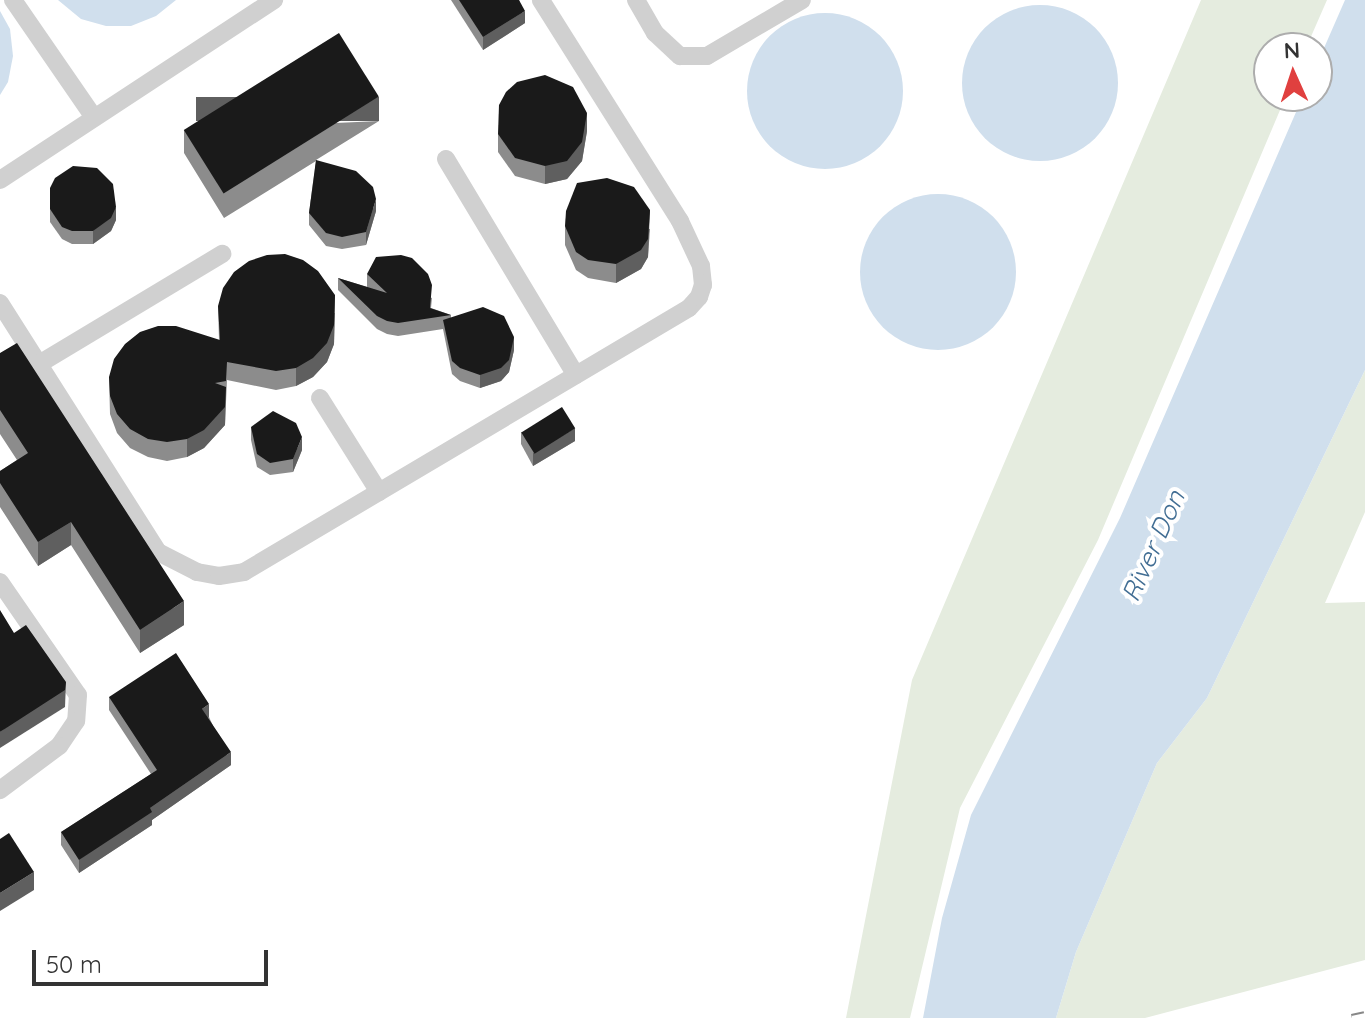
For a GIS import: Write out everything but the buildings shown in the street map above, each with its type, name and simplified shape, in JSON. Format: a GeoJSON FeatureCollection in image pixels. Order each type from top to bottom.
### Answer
{"type":"FeatureCollection","features":[{"type":"Feature","properties":{"kind":"lane"},"geometry":{"type":"LineString","coordinates":[[13,0],[93,116]]}},
{"type":"Feature","properties":{"kind":"lane"},"geometry":{"type":"LineString","coordinates":[[0,180],[93,116],[274,0]]}},
{"type":"Feature","properties":{"kind":"lane"},"geometry":{"type":"LineString","coordinates":[[0,303],[158,552],[197,572],[219,576],[244,572],[689,308],[703,285],[701,266],[680,221],[541,0]]}},
{"type":"Feature","properties":{"kind":"lane"},"geometry":{"type":"LineString","coordinates":[[636,0],[655,33],[680,56],[707,56],[802,0]]}},
{"type":"Feature","properties":{"kind":"lane"},"geometry":{"type":"LineString","coordinates":[[446,159],[576,375]]}},
{"type":"Feature","properties":{"kind":"lane"},"geometry":{"type":"LineString","coordinates":[[39,364],[222,254]]}},
{"type":"Feature","properties":{"kind":"lane"},"geometry":{"type":"LineString","coordinates":[[320,398],[379,492]]}},
{"type":"Feature","properties":{"kind":"lane"},"geometry":{"type":"LineString","coordinates":[[0,582],[78,695],[76,721],[59,746],[0,790]]}},
{"type":"Feature","properties":{"kind":"shaded area"},"geometry":{"type":"Polygon","coordinates":[[[1201,0],[1327,0],[1313,32],[1253,32],[1253,112],[1279,112],[1098,540],[960,808],[910,1018],[846,1018],[912,680],[1201,0]]]}},
{"type":"Feature","properties":{"kind":"shaded area"},"geometry":{"type":"Polygon","coordinates":[[[1365,370],[1365,512],[1325,603],[1365,602],[1365,960],[1145,1018],[1056,1018],[1076,952],[1157,763],[1207,698],[1365,370]]]}},
{"type":"Feature","properties":{"kind":"water"},"geometry":{"type":"Polygon","coordinates":[[[58,0],[176,0],[156,16],[131,26],[106,26],[81,19],[58,0]]]}},
{"type":"Feature","properties":{"kind":"water","name":"River Don"},"geometry":{"type":"Polygon","coordinates":[[[1345,0],[1365,0],[1365,370],[1207,698],[1157,763],[1076,952],[1056,1018],[923,1018],[942,918],[971,815],[1120,518],[1296,112],[1333,112],[1331,32],[1345,0]]]}},
{"type":"Feature","properties":{"kind":"water"},"geometry":{"type":"Polygon","coordinates":[[[1040,5],[1070,11],[1095,28],[1112,53],[1118,83],[1112,113],[1095,138],[1070,155],[1040,161],[1010,155],[985,138],[968,113],[962,83],[968,53],[985,28],[1010,11],[1040,5]]]}},
{"type":"Feature","properties":{"kind":"water"},"geometry":{"type":"Polygon","coordinates":[[[0,11],[10,29],[13,56],[8,82],[0,95],[0,11]]]}},
{"type":"Feature","properties":{"kind":"water"},"geometry":{"type":"Polygon","coordinates":[[[825,13],[855,19],[880,36],[897,61],[903,91],[897,121],[880,146],[855,163],[825,169],[795,163],[770,146],[753,121],[747,91],[753,61],[770,36],[795,19],[825,13]]]}},
{"type":"Feature","properties":{"kind":"water"},"geometry":{"type":"Polygon","coordinates":[[[938,194],[968,200],[993,217],[1010,242],[1016,272],[1010,302],[993,327],[968,344],[938,350],[908,344],[883,327],[866,302],[860,272],[866,242],[883,217],[908,200],[938,194]]]}},
{"type":"Feature","properties":{"kind":"railway"},"geometry":{"type":"LineString","coordinates":[[1352,1018],[1365,1015]]}}]}
